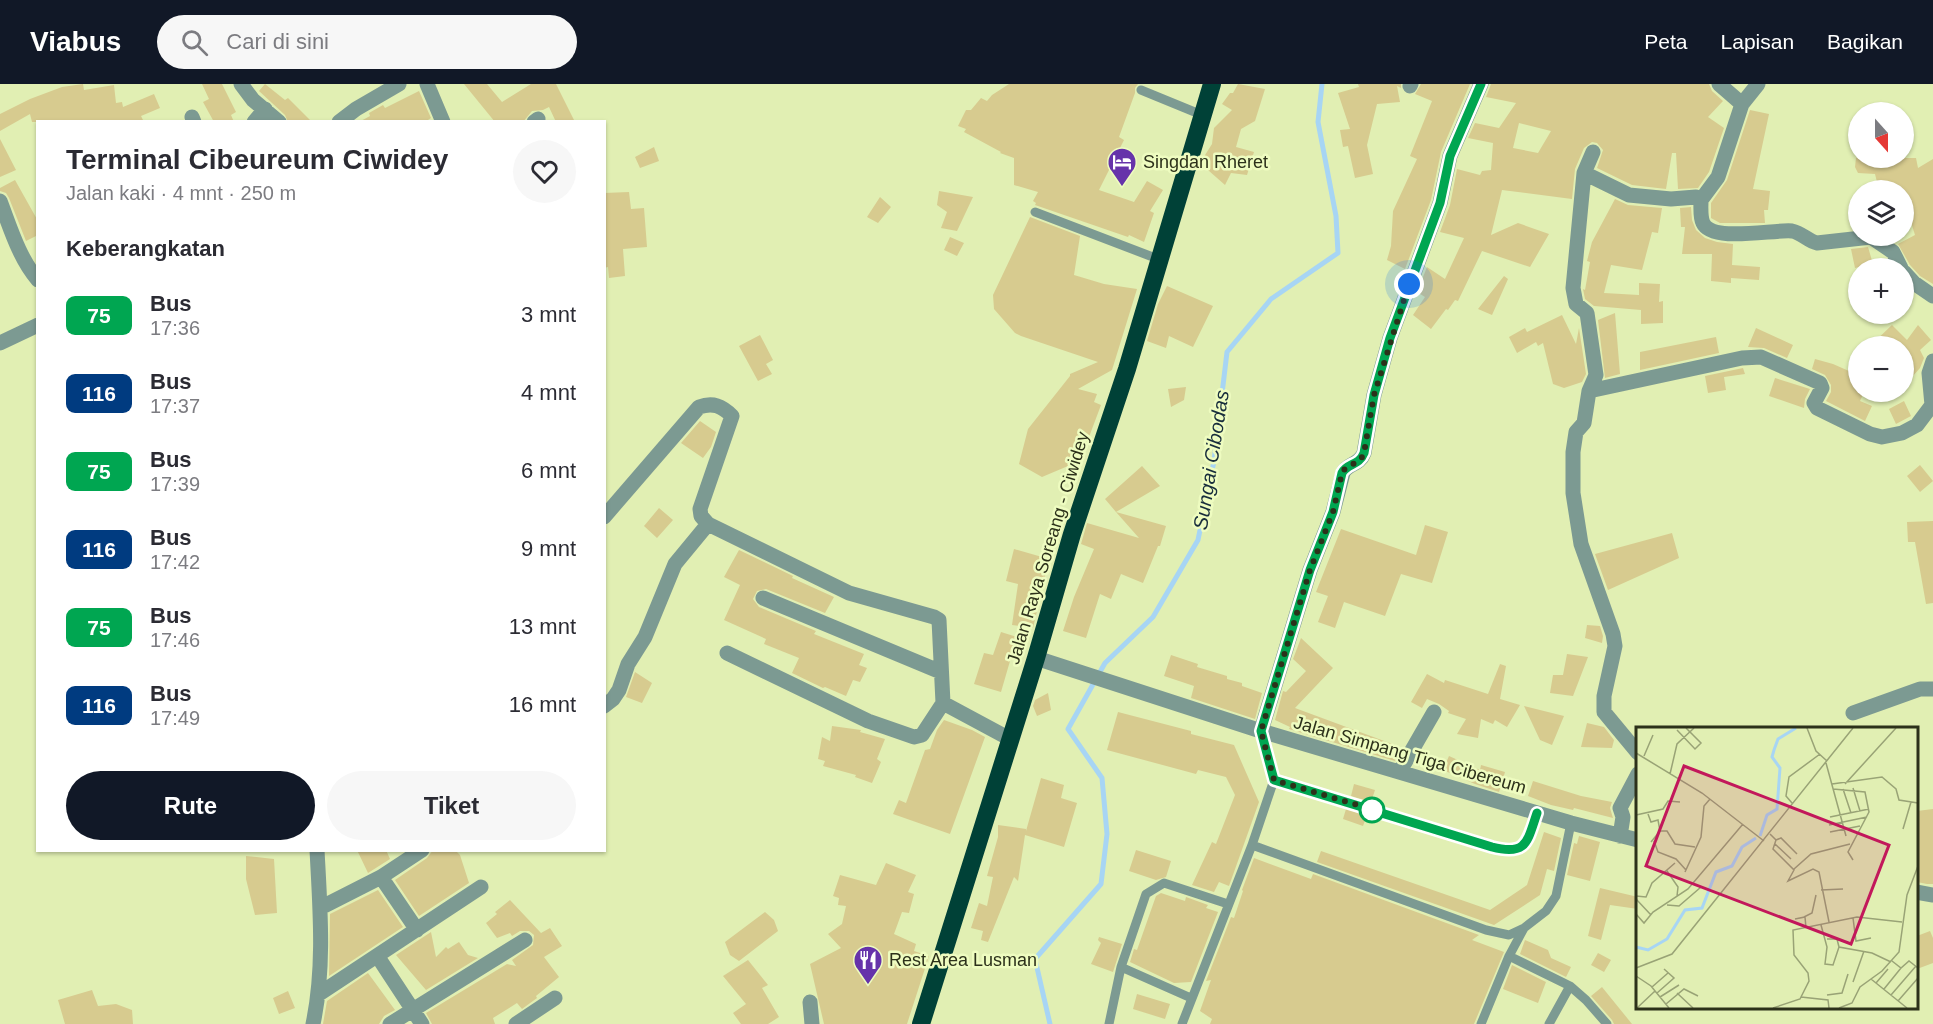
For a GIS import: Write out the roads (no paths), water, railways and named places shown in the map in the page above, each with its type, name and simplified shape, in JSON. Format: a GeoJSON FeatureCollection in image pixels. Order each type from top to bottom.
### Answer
{"type":"FeatureCollection","features":[{"type":"Feature","properties":{"kind":"highway","name":"Jalan Raya Soreang - Ciwidey"},"geometry":{"type":"LineString","coordinates":[[921,1024],[1036,658],[1072,534],[1127,369],[1212,84]]}},
{"type":"Feature","properties":{"kind":"street"},"geometry":{"type":"LineString","coordinates":[[241,84],[253,100],[277,120]]}},
{"type":"Feature","properties":{"kind":"street"},"geometry":{"type":"LineString","coordinates":[[427,84],[442,120]]}},
{"type":"Feature","properties":{"kind":"street"},"geometry":{"type":"LineString","coordinates":[[1261,731],[1310,570],[1333,512],[1342,473],[1361,459],[1364,453],[1374,395],[1394,328],[1440,203],[1450,156],[1481,84]]}},
{"type":"Feature","properties":{"kind":"street"},"geometry":{"type":"LineString","coordinates":[[1719,84],[1742,104]]}},
{"type":"Feature","properties":{"kind":"street"},"geometry":{"type":"LineString","coordinates":[[1758,84],[1742,104],[1718,177],[1701,200],[1703,224],[1710,230],[1741,235],[1750,232],[1793,231],[1809,242],[1817,243],[1871,237],[1893,252],[1896,258]]}},
{"type":"Feature","properties":{"kind":"street"},"geometry":{"type":"LineString","coordinates":[[342,120],[392,86]]}},
{"type":"Feature","properties":{"kind":"street"},"geometry":{"type":"LineString","coordinates":[[256,120],[265,109]]}},
{"type":"Feature","properties":{"kind":"street"},"geometry":{"type":"LineString","coordinates":[[1593,152],[1584,173],[1574,288],[1576,304],[1587,313],[1596,375],[1589,391],[1584,423],[1576,432],[1573,452],[1575,512],[1581,544],[1613,634],[1615,646],[1604,696],[1604,712],[1636,751]]}},
{"type":"Feature","properties":{"kind":"street"},"geometry":{"type":"LineString","coordinates":[[1584,173],[1629,195],[1671,199],[1696,197],[1701,200]]}},
{"type":"Feature","properties":{"kind":"street"},"geometry":{"type":"LineString","coordinates":[[0,201],[12,234],[31,273],[36,278]]}},
{"type":"Feature","properties":{"kind":"street"},"geometry":{"type":"LineString","coordinates":[[1914,283],[1933,296]]}},
{"type":"Feature","properties":{"kind":"street"},"geometry":{"type":"LineString","coordinates":[[0,343],[36,326]]}},
{"type":"Feature","properties":{"kind":"street"},"geometry":{"type":"LineString","coordinates":[[1589,391],[1731,360],[1761,357],[1820,383],[1822,388],[1814,403],[1817,408],[1870,434],[1882,437],[1902,433],[1931,414],[1929,374],[1933,361]]}},
{"type":"Feature","properties":{"kind":"street"},"geometry":{"type":"LineString","coordinates":[[606,515],[699,407],[720,406],[732,416],[700,509],[701,516],[708,524],[849,593],[934,617],[939,621],[940,626],[943,704],[922,735],[914,737],[868,721],[727,653]]}},
{"type":"Feature","properties":{"kind":"street"},"geometry":{"type":"LineString","coordinates":[[606,704],[619,690],[628,664],[645,638],[675,564],[708,524]]}},
{"type":"Feature","properties":{"kind":"street"},"geometry":{"type":"LineString","coordinates":[[763,598],[941,672]]}},
{"type":"Feature","properties":{"kind":"street","name":"Jalan Simpang Tiga Cibereum"},"geometry":{"type":"LineString","coordinates":[[1036,658],[1261,731],[1571,823],[1636,840]]}},
{"type":"Feature","properties":{"kind":"street"},"geometry":{"type":"LineString","coordinates":[[1853,713],[1920,689],[1933,689]]}},
{"type":"Feature","properties":{"kind":"street"},"geometry":{"type":"LineString","coordinates":[[943,704],[1010,738]]}},
{"type":"Feature","properties":{"kind":"street"},"geometry":{"type":"LineString","coordinates":[[1400,771],[1434,712]]}},
{"type":"Feature","properties":{"kind":"street"},"geometry":{"type":"LineString","coordinates":[[1620,836],[1623,817],[1620,808],[1636,778]]}},
{"type":"Feature","properties":{"kind":"street"},"geometry":{"type":"LineString","coordinates":[[313,1024],[319,994],[320,908],[317,852]]}},
{"type":"Feature","properties":{"kind":"street"},"geometry":{"type":"LineString","coordinates":[[320,908],[381,877],[419,852]]}},
{"type":"Feature","properties":{"kind":"street"},"geometry":{"type":"LineString","coordinates":[[381,877],[417,930]]}},
{"type":"Feature","properties":{"kind":"street"},"geometry":{"type":"LineString","coordinates":[[319,994],[481,887]]}},
{"type":"Feature","properties":{"kind":"street"},"geometry":{"type":"LineString","coordinates":[[1918,892],[1933,895]]}},
{"type":"Feature","properties":{"kind":"street"},"geometry":{"type":"LineString","coordinates":[[390,1024],[525,940]]}},
{"type":"Feature","properties":{"kind":"street"},"geometry":{"type":"LineString","coordinates":[[378,957],[422,1024]]}},
{"type":"Feature","properties":{"kind":"street"},"geometry":{"type":"LineString","coordinates":[[516,1024],[555,998]]}},
{"type":"Feature","properties":{"kind":"street"},"geometry":{"type":"LineString","coordinates":[[810,1002],[812,1024]]}},
{"type":"Feature","properties":{"kind":"lane"},"geometry":{"type":"LineString","coordinates":[[1141,90],[1202,115]]}},
{"type":"Feature","properties":{"kind":"lane"},"geometry":{"type":"LineString","coordinates":[[1035,212],[1158,259]]}},
{"type":"Feature","properties":{"kind":"lane"},"geometry":{"type":"LineString","coordinates":[[1182,1024],[1252,845],[1274,780],[1261,731]]}},
{"type":"Feature","properties":{"kind":"lane"},"geometry":{"type":"LineString","coordinates":[[1274,780],[1508,851],[1520,849],[1527,842],[1537,813]]}},
{"type":"Feature","properties":{"kind":"lane"},"geometry":{"type":"LineString","coordinates":[[1252,845],[1486,930],[1509,935],[1546,911],[1556,896],[1571,823]]}},
{"type":"Feature","properties":{"kind":"lane"},"geometry":{"type":"LineString","coordinates":[[1109,1024],[1121,967],[1146,894],[1154,887],[1164,883],[1228,904]]}},
{"type":"Feature","properties":{"kind":"lane"},"geometry":{"type":"LineString","coordinates":[[1481,1024],[1509,956],[1524,927]]}},
{"type":"Feature","properties":{"kind":"lane"},"geometry":{"type":"LineString","coordinates":[[1509,956],[1570,986],[1607,1024]]}},
{"type":"Feature","properties":{"kind":"lane"},"geometry":{"type":"LineString","coordinates":[[1121,967],[1191,998]]}},
{"type":"Feature","properties":{"kind":"lane"},"geometry":{"type":"LineString","coordinates":[[1550,1024],[1570,986]]}},
{"type":"Feature","properties":{"kind":"waterway","name":"Sungai Cibodas"},"geometry":{"type":"LineString","coordinates":[[1050,1024],[1035,959],[1101,884],[1107,834],[1102,778],[1068,729],[1105,663],[1153,617],[1198,540],[1214,461],[1227,352],[1271,299],[1338,253],[1336,216],[1318,122],[1322,84]]}},
{"type":"Feature","properties":{"kind":"place","name":"Singdan Rheret"},"geometry":{"type":"Point","coordinates":[1122,188]}},
{"type":"Feature","properties":{"kind":"place","name":"Rest Area Lusman"},"geometry":{"type":"Point","coordinates":[868,986]}}]}
